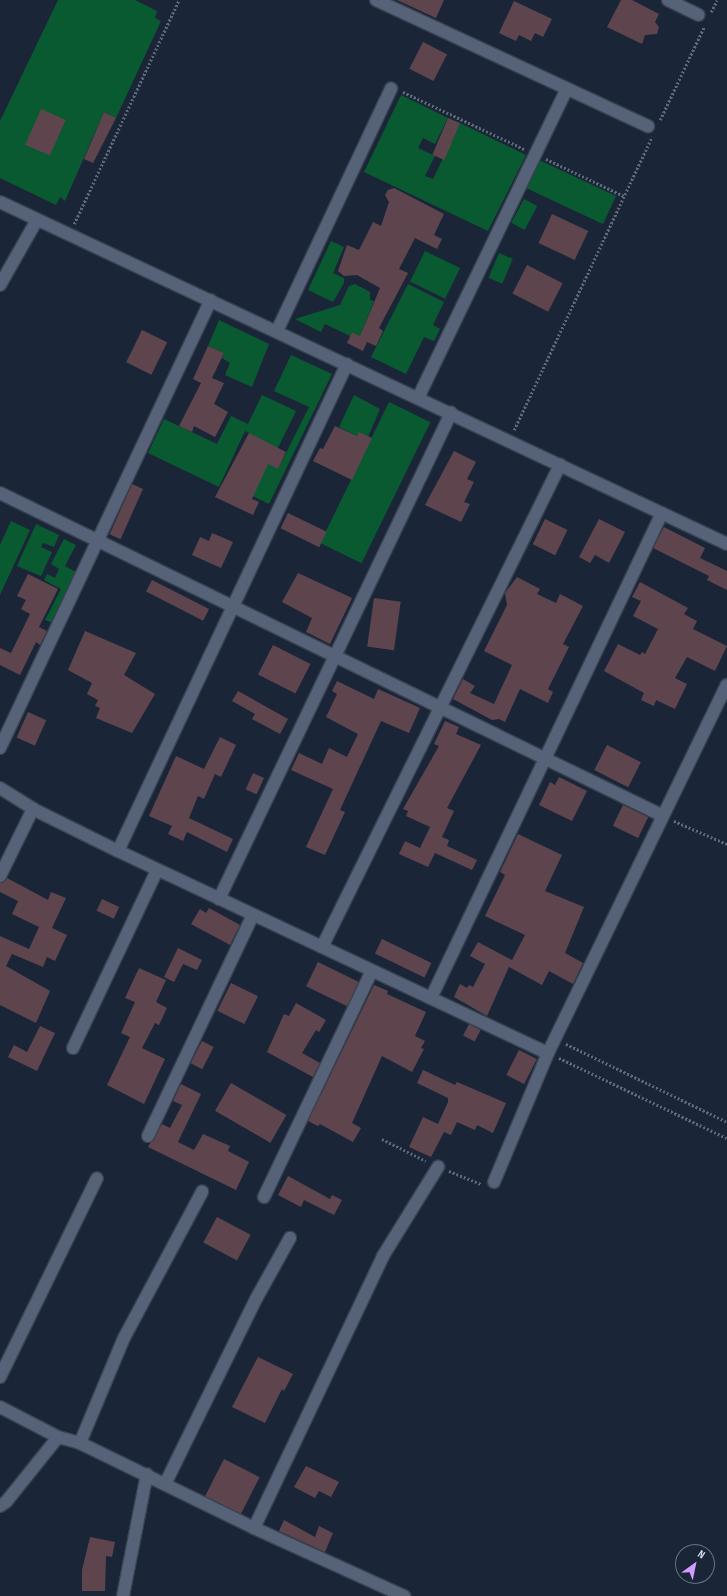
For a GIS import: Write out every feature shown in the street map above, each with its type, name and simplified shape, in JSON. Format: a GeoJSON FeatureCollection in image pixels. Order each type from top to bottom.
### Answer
{"type":"FeatureCollection","features":[{"type":"Feature","properties":{"kind":"street"},"geometry":{"type":"LineString","coordinates":[[376,0],[653,128]]}},
{"type":"Feature","properties":{"kind":"street"},"geometry":{"type":"LineString","coordinates":[[668,0],[704,17]]}},
{"type":"Feature","properties":{"kind":"street"},"geometry":{"type":"LineString","coordinates":[[277,331],[391,89]]}},
{"type":"Feature","properties":{"kind":"street"},"geometry":{"type":"LineString","coordinates":[[418,398],[567,89]]}},
{"type":"Feature","properties":{"kind":"street"},"geometry":{"type":"LineString","coordinates":[[0,202],[37,220],[69,233],[727,544]]}},
{"type":"Feature","properties":{"kind":"street"},"geometry":{"type":"LineString","coordinates":[[0,285],[37,220]]}},
{"type":"Feature","properties":{"kind":"street"},"geometry":{"type":"LineString","coordinates":[[0,748],[211,300]]}},
{"type":"Feature","properties":{"kind":"street"},"geometry":{"type":"LineString","coordinates":[[118,851],[347,364]]}},
{"type":"Feature","properties":{"kind":"street"},"geometry":{"type":"LineString","coordinates":[[219,899],[451,414]]}},
{"type":"Feature","properties":{"kind":"street"},"geometry":{"type":"LineString","coordinates":[[322,947],[560,465]]}},
{"type":"Feature","properties":{"kind":"street"},"geometry":{"type":"LineString","coordinates":[[0,493],[663,816]]}},
{"type":"Feature","properties":{"kind":"street"},"geometry":{"type":"LineString","coordinates":[[431,998],[662,513]]}},
{"type":"Feature","properties":{"kind":"street"},"geometry":{"type":"LineString","coordinates":[[494,1182],[554,1039],[727,685]]}},
{"type":"Feature","properties":{"kind":"street"},"geometry":{"type":"LineString","coordinates":[[0,788],[33,809],[157,870],[548,1053]]}},
{"type":"Feature","properties":{"kind":"street"},"geometry":{"type":"LineString","coordinates":[[0,876],[33,809]]}},
{"type":"Feature","properties":{"kind":"street"},"geometry":{"type":"LineString","coordinates":[[73,1048],[157,870]]}},
{"type":"Feature","properties":{"kind":"street"},"geometry":{"type":"LineString","coordinates":[[148,1136],[253,915]]}},
{"type":"Feature","properties":{"kind":"street"},"geometry":{"type":"LineString","coordinates":[[264,1197],[372,971]]}},
{"type":"Feature","properties":{"kind":"street"},"geometry":{"type":"LineString","coordinates":[[254,1528],[383,1256],[438,1167]]}},
{"type":"Feature","properties":{"kind":"street"},"geometry":{"type":"LineString","coordinates":[[0,1377],[97,1178]]}},
{"type":"Feature","properties":{"kind":"street"},"geometry":{"type":"LineString","coordinates":[[80,1443],[124,1338],[202,1192]]}},
{"type":"Feature","properties":{"kind":"street"},"geometry":{"type":"LineString","coordinates":[[166,1482],[256,1299],[290,1238]]}},
{"type":"Feature","properties":{"kind":"street"},"geometry":{"type":"LineString","coordinates":[[0,1407],[58,1437],[80,1443],[166,1482],[254,1528],[404,1596]]}},
{"type":"Feature","properties":{"kind":"street"},"geometry":{"type":"LineString","coordinates":[[0,1506],[6,1502],[58,1437]]}},
{"type":"Feature","properties":{"kind":"street"},"geometry":{"type":"LineString","coordinates":[[123,1596],[147,1474]]}},
{"type":"Feature","properties":{"kind":"path"},"geometry":{"type":"LineString","coordinates":[[69,233],[179,0]]}},
{"type":"Feature","properties":{"kind":"path"},"geometry":{"type":"LineString","coordinates":[[704,17],[717,0]]}},
{"type":"Feature","properties":{"kind":"path"},"geometry":{"type":"LineString","coordinates":[[508,441],[624,196],[653,128],[705,26]]}},
{"type":"Feature","properties":{"kind":"path"},"geometry":{"type":"LineString","coordinates":[[391,89],[394,88],[624,196]]}},
{"type":"Feature","properties":{"kind":"path"},"geometry":{"type":"LineString","coordinates":[[663,816],[727,844]]}},
{"type":"Feature","properties":{"kind":"path"},"geometry":{"type":"LineString","coordinates":[[554,1039],[727,1122]]}},
{"type":"Feature","properties":{"kind":"path"},"geometry":{"type":"LineString","coordinates":[[548,1053],[727,1138]]}},
{"type":"Feature","properties":{"kind":"path"},"geometry":{"type":"LineString","coordinates":[[382,1139],[438,1167],[492,1188],[494,1182]]}},
{"type":"Feature","properties":{"kind":"green space"},"geometry":{"type":"Polygon","coordinates":[[[58,0],[135,0],[157,11],[155,18],[161,21],[116,118],[104,112],[65,201],[60,197],[56,205],[0,178],[0,121],[58,0]]]}},
{"type":"Feature","properties":{"kind":"green space"},"geometry":{"type":"Polygon","coordinates":[[[401,95],[448,118],[435,144],[423,138],[418,148],[435,156],[425,176],[433,179],[460,123],[526,155],[488,231],[364,172],[401,95]]]}},
{"type":"Feature","properties":{"kind":"green space"},"geometry":{"type":"Polygon","coordinates":[[[539,160],[616,196],[603,224],[526,188],[539,160]]]}},
{"type":"Feature","properties":{"kind":"green space"},"geometry":{"type":"Polygon","coordinates":[[[524,199],[537,206],[525,230],[511,223],[524,199]]]}},
{"type":"Feature","properties":{"kind":"green space"},"geometry":{"type":"Polygon","coordinates":[[[331,241],[344,247],[333,273],[344,278],[344,283],[333,302],[308,290],[331,241]]]}},
{"type":"Feature","properties":{"kind":"green space"},"geometry":{"type":"Polygon","coordinates":[[[425,251],[460,268],[445,299],[410,282],[425,251]]]}},
{"type":"Feature","properties":{"kind":"green space"},"geometry":{"type":"Polygon","coordinates":[[[499,253],[513,259],[502,284],[488,278],[499,253]]]}},
{"type":"Feature","properties":{"kind":"green space"},"geometry":{"type":"Polygon","coordinates":[[[355,284],[370,292],[370,300],[374,301],[360,336],[352,332],[350,336],[325,324],[321,332],[295,319],[340,305],[349,286],[355,284]]]}},
{"type":"Feature","properties":{"kind":"green space"},"geometry":{"type":"Polygon","coordinates":[[[408,284],[444,302],[433,325],[440,329],[434,341],[424,337],[406,374],[371,357],[408,284]]]}},
{"type":"Feature","properties":{"kind":"green space"},"geometry":{"type":"Polygon","coordinates":[[[219,320],[269,344],[252,387],[225,375],[230,363],[222,358],[224,353],[208,346],[219,320]]]}},
{"type":"Feature","properties":{"kind":"green space"},"geometry":{"type":"Polygon","coordinates":[[[291,355],[332,374],[269,504],[236,488],[256,489],[267,463],[278,469],[309,407],[274,391],[291,355]]]}},
{"type":"Feature","properties":{"kind":"green space"},"geometry":{"type":"Polygon","coordinates":[[[262,395],[296,411],[275,454],[260,439],[245,431],[219,487],[148,453],[164,419],[217,444],[231,416],[248,424],[262,395]]]}},
{"type":"Feature","properties":{"kind":"green space"},"geometry":{"type":"Polygon","coordinates":[[[354,395],[380,409],[368,437],[357,436],[339,427],[354,395]]]}},
{"type":"Feature","properties":{"kind":"green space"},"geometry":{"type":"Polygon","coordinates":[[[389,402],[430,422],[362,563],[320,543],[389,402]]]}},
{"type":"Feature","properties":{"kind":"green space"},"geometry":{"type":"Polygon","coordinates":[[[11,521],[30,530],[0,595],[0,545],[11,521]]]}},
{"type":"Feature","properties":{"kind":"green space"},"geometry":{"type":"Polygon","coordinates":[[[36,524],[59,535],[54,547],[43,543],[41,547],[52,552],[41,576],[17,566],[36,524]]]}},
{"type":"Feature","properties":{"kind":"green space"},"geometry":{"type":"Polygon","coordinates":[[[64,539],[76,545],[65,566],[78,573],[53,623],[45,620],[61,589],[44,580],[47,574],[55,578],[59,569],[51,564],[64,539]]]}},
{"type":"Feature","properties":{"kind":"building"},"geometry":{"type":"Polygon","coordinates":[[[397,0],[444,0],[436,18],[397,0]]]}},
{"type":"Feature","properties":{"kind":"building"},"geometry":{"type":"Polygon","coordinates":[[[621,0],[632,0],[659,14],[655,22],[659,27],[657,34],[645,35],[642,44],[607,27],[621,0]]]}},
{"type":"Feature","properties":{"kind":"building"},"geometry":{"type":"Polygon","coordinates":[[[514,1],[552,19],[543,37],[535,33],[531,41],[519,35],[516,41],[499,33],[514,1]]]}},
{"type":"Feature","properties":{"kind":"building"},"geometry":{"type":"Polygon","coordinates":[[[423,42],[447,54],[433,81],[409,69],[423,42]]]}},
{"type":"Feature","properties":{"kind":"building"},"geometry":{"type":"Polygon","coordinates":[[[41,109],[66,120],[50,156],[25,145],[41,109]]]}},
{"type":"Feature","properties":{"kind":"building"},"geometry":{"type":"Polygon","coordinates":[[[104,112],[116,118],[93,163],[84,159],[104,112]]]}},
{"type":"Feature","properties":{"kind":"building"},"geometry":{"type":"Polygon","coordinates":[[[448,118],[460,123],[444,160],[432,155],[448,118]]]}},
{"type":"Feature","properties":{"kind":"building"},"geometry":{"type":"Polygon","coordinates":[[[394,188],[444,214],[434,235],[442,239],[437,249],[415,238],[399,269],[408,273],[379,328],[383,331],[376,346],[367,342],[363,351],[347,343],[352,332],[360,336],[380,288],[357,275],[344,276],[338,271],[347,245],[359,250],[373,222],[381,226],[389,202],[385,195],[388,190],[394,188]]]}},
{"type":"Feature","properties":{"kind":"building"},"geometry":{"type":"Polygon","coordinates":[[[552,214],[588,231],[575,260],[538,243],[552,214]]]}},
{"type":"Feature","properties":{"kind":"building"},"geometry":{"type":"Polygon","coordinates":[[[527,265],[563,283],[548,312],[512,294],[527,265]]]}},
{"type":"Feature","properties":{"kind":"building"},"geometry":{"type":"Polygon","coordinates":[[[142,330],[167,342],[151,375],[126,362],[142,330]]]}},
{"type":"Feature","properties":{"kind":"building"},"geometry":{"type":"Polygon","coordinates":[[[208,346],[224,353],[212,378],[224,383],[214,404],[228,412],[215,437],[194,426],[192,432],[179,426],[201,383],[193,379],[208,346]]]}},
{"type":"Feature","properties":{"kind":"building"},"geometry":{"type":"Polygon","coordinates":[[[335,426],[357,436],[359,432],[372,438],[352,480],[313,461],[320,448],[323,449],[335,426]]]}},
{"type":"Feature","properties":{"kind":"building"},"geometry":{"type":"Polygon","coordinates":[[[249,433],[286,452],[278,469],[268,464],[252,499],[259,502],[253,515],[215,497],[249,433]]]}},
{"type":"Feature","properties":{"kind":"building"},"geometry":{"type":"Polygon","coordinates":[[[454,451],[476,462],[467,479],[474,482],[464,502],[470,504],[461,522],[425,505],[454,451]]]}},
{"type":"Feature","properties":{"kind":"building"},"geometry":{"type":"Polygon","coordinates":[[[132,484],[143,489],[121,539],[110,534],[132,484]]]}},
{"type":"Feature","properties":{"kind":"building"},"geometry":{"type":"Polygon","coordinates":[[[288,513],[327,532],[319,547],[281,528],[288,513]]]}},
{"type":"Feature","properties":{"kind":"building"},"geometry":{"type":"Polygon","coordinates":[[[545,519],[567,530],[555,555],[533,544],[545,519]]]}},
{"type":"Feature","properties":{"kind":"building"},"geometry":{"type":"Polygon","coordinates":[[[599,519],[625,532],[609,563],[595,555],[590,563],[579,557],[599,519]]]}},
{"type":"Feature","properties":{"kind":"building"},"geometry":{"type":"Polygon","coordinates":[[[664,527],[705,548],[700,558],[727,571],[727,590],[707,580],[709,576],[653,548],[664,527]]]}},
{"type":"Feature","properties":{"kind":"building"},"geometry":{"type":"Polygon","coordinates":[[[212,533],[233,542],[221,568],[192,555],[200,537],[209,541],[212,533]]]}},
{"type":"Feature","properties":{"kind":"building"},"geometry":{"type":"Polygon","coordinates":[[[298,573],[352,598],[330,644],[306,632],[312,618],[282,602],[298,573]]]}},
{"type":"Feature","properties":{"kind":"building"},"geometry":{"type":"Polygon","coordinates":[[[28,574],[58,589],[39,627],[47,631],[40,645],[36,642],[20,675],[0,665],[0,648],[11,653],[30,614],[21,609],[26,600],[17,596],[28,574]]]}},
{"type":"Feature","properties":{"kind":"building"},"geometry":{"type":"Polygon","coordinates":[[[517,577],[540,589],[537,594],[556,603],[560,594],[583,606],[563,644],[569,647],[548,689],[553,692],[548,703],[520,689],[505,722],[499,719],[492,720],[453,699],[463,679],[475,686],[470,693],[494,704],[512,665],[484,651],[507,605],[505,593],[517,577]]]}},
{"type":"Feature","properties":{"kind":"building"},"geometry":{"type":"Polygon","coordinates":[[[152,580],[209,609],[203,621],[146,592],[152,580]]]}},
{"type":"Feature","properties":{"kind":"building"},"geometry":{"type":"Polygon","coordinates":[[[640,582],[688,608],[684,614],[697,621],[693,629],[727,646],[715,671],[687,657],[675,678],[687,684],[675,709],[656,700],[654,706],[641,700],[644,693],[604,671],[618,644],[640,655],[642,652],[645,654],[658,629],[633,616],[641,601],[632,597],[640,582]]]}},
{"type":"Feature","properties":{"kind":"building"},"geometry":{"type":"Polygon","coordinates":[[[374,598],[401,602],[394,650],[367,647],[374,598]]]}},
{"type":"Feature","properties":{"kind":"building"},"geometry":{"type":"Polygon","coordinates":[[[85,631],[136,653],[124,675],[155,694],[132,733],[96,718],[100,708],[95,706],[98,700],[87,694],[92,683],[68,670],[85,631]]]}},
{"type":"Feature","properties":{"kind":"building"},"geometry":{"type":"Polygon","coordinates":[[[273,645],[310,664],[295,693],[258,674],[273,645]]]}},
{"type":"Feature","properties":{"kind":"building"},"geometry":{"type":"Polygon","coordinates":[[[337,681],[374,699],[378,689],[420,708],[409,733],[381,721],[340,810],[345,812],[325,855],[306,847],[333,789],[291,770],[299,753],[322,764],[329,748],[347,757],[358,734],[326,717],[337,694],[332,691],[337,681]]]}},
{"type":"Feature","properties":{"kind":"building"},"geometry":{"type":"Polygon","coordinates":[[[238,691],[288,719],[280,734],[252,719],[255,714],[232,701],[238,691]]]}},
{"type":"Feature","properties":{"kind":"building"},"geometry":{"type":"Polygon","coordinates":[[[28,712],[46,720],[35,746],[17,738],[28,712]]]}},
{"type":"Feature","properties":{"kind":"building"},"geometry":{"type":"Polygon","coordinates":[[[445,721],[459,727],[456,734],[481,745],[447,808],[454,811],[442,837],[449,840],[447,846],[477,860],[472,870],[435,853],[428,867],[399,854],[405,841],[420,848],[430,827],[406,816],[408,811],[403,809],[439,746],[434,744],[445,721]]]}},
{"type":"Feature","properties":{"kind":"building"},"geometry":{"type":"Polygon","coordinates":[[[220,737],[236,745],[221,777],[215,774],[204,799],[198,796],[189,818],[233,839],[227,852],[187,832],[183,841],[168,834],[172,826],[149,816],[176,756],[204,769],[220,737]]]}},
{"type":"Feature","properties":{"kind":"building"},"geometry":{"type":"Polygon","coordinates":[[[607,745],[641,762],[628,787],[594,770],[607,745]]]}},
{"type":"Feature","properties":{"kind":"building"},"geometry":{"type":"Polygon","coordinates":[[[253,773],[264,778],[257,794],[246,789],[253,773]]]}},
{"type":"Feature","properties":{"kind":"building"},"geometry":{"type":"Polygon","coordinates":[[[559,777],[587,791],[572,821],[539,805],[550,782],[555,785],[559,777]]]}},
{"type":"Feature","properties":{"kind":"building"},"geometry":{"type":"Polygon","coordinates":[[[623,805],[648,817],[638,838],[613,826],[623,805]]]}},
{"type":"Feature","properties":{"kind":"building"},"geometry":{"type":"Polygon","coordinates":[[[518,834],[562,855],[545,891],[584,907],[565,953],[583,963],[573,984],[549,971],[542,985],[509,967],[487,1016],[454,997],[460,984],[467,988],[469,985],[473,987],[485,964],[470,956],[478,942],[512,960],[525,935],[485,916],[505,875],[500,872],[518,834]]]}},
{"type":"Feature","properties":{"kind":"building"},"geometry":{"type":"Polygon","coordinates":[[[7,878],[48,900],[51,892],[66,898],[52,928],[67,935],[55,961],[47,957],[43,967],[12,954],[6,966],[50,991],[36,1023],[0,1005],[0,936],[29,949],[39,927],[12,914],[18,901],[0,892],[0,883],[7,878]]]}},
{"type":"Feature","properties":{"kind":"building"},"geometry":{"type":"Polygon","coordinates":[[[102,899],[119,907],[114,919],[97,911],[102,899]]]}},
{"type":"Feature","properties":{"kind":"building"},"geometry":{"type":"Polygon","coordinates":[[[209,908],[240,925],[230,945],[191,924],[200,909],[206,913],[209,908]]]}},
{"type":"Feature","properties":{"kind":"building"},"geometry":{"type":"Polygon","coordinates":[[[382,939],[431,963],[424,977],[375,953],[382,939]]]}},
{"type":"Feature","properties":{"kind":"building"},"geometry":{"type":"Polygon","coordinates":[[[178,948],[202,960],[197,970],[183,964],[174,982],[164,977],[178,948]]]}},
{"type":"Feature","properties":{"kind":"building"},"geometry":{"type":"Polygon","coordinates":[[[318,962],[359,982],[348,1006],[306,986],[318,962]]]}},
{"type":"Feature","properties":{"kind":"building"},"geometry":{"type":"Polygon","coordinates":[[[139,968],[166,980],[156,1002],[167,1008],[159,1025],[155,1023],[142,1048],[165,1059],[144,1104],[107,1085],[130,1037],[121,1033],[135,1002],[125,998],[139,968]]]}},
{"type":"Feature","properties":{"kind":"building"},"geometry":{"type":"Polygon","coordinates":[[[231,983],[258,996],[244,1024],[217,1011],[231,983]]]}},
{"type":"Feature","properties":{"kind":"building"},"geometry":{"type":"Polygon","coordinates":[[[374,985],[388,991],[387,994],[426,1012],[415,1036],[425,1041],[421,1048],[424,1049],[412,1072],[382,1056],[352,1123],[361,1128],[353,1142],[320,1124],[318,1126],[308,1121],[374,985]]]}},
{"type":"Feature","properties":{"kind":"building"},"geometry":{"type":"Polygon","coordinates":[[[296,1003],[326,1020],[319,1032],[316,1030],[302,1053],[320,1063],[313,1077],[267,1052],[284,1014],[289,1016],[296,1003]]]}},
{"type":"Feature","properties":{"kind":"building"},"geometry":{"type":"Polygon","coordinates":[[[469,1024],[481,1030],[475,1041],[463,1036],[469,1024]]]}},
{"type":"Feature","properties":{"kind":"building"},"geometry":{"type":"Polygon","coordinates":[[[40,1026],[55,1033],[37,1071],[8,1057],[14,1045],[27,1052],[40,1026]]]}},
{"type":"Feature","properties":{"kind":"building"},"geometry":{"type":"Polygon","coordinates":[[[202,1041],[214,1047],[202,1069],[191,1063],[202,1041]]]}},
{"type":"Feature","properties":{"kind":"building"},"geometry":{"type":"Polygon","coordinates":[[[519,1050],[537,1059],[524,1084],[506,1075],[519,1050]]]}},
{"type":"Feature","properties":{"kind":"building"},"geometry":{"type":"Polygon","coordinates":[[[423,1070],[455,1085],[457,1082],[506,1103],[493,1133],[477,1125],[475,1130],[457,1122],[451,1135],[444,1132],[431,1157],[409,1147],[423,1117],[438,1124],[448,1102],[448,1098],[417,1083],[423,1070]]]}},
{"type":"Feature","properties":{"kind":"building"},"geometry":{"type":"Polygon","coordinates":[[[231,1083],[286,1115],[270,1143],[215,1111],[231,1083]]]}},
{"type":"Feature","properties":{"kind":"building"},"geometry":{"type":"Polygon","coordinates":[[[181,1084],[201,1094],[178,1142],[194,1150],[203,1134],[230,1146],[228,1151],[249,1162],[236,1190],[148,1147],[162,1124],[170,1128],[182,1105],[173,1101],[181,1084]]]}},
{"type":"Feature","properties":{"kind":"building"},"geometry":{"type":"Polygon","coordinates":[[[288,1176],[330,1199],[332,1195],[342,1200],[334,1215],[304,1200],[301,1207],[278,1195],[288,1176]]]}},
{"type":"Feature","properties":{"kind":"building"},"geometry":{"type":"Polygon","coordinates":[[[217,1217],[251,1235],[237,1260],[203,1243],[217,1217]]]}},
{"type":"Feature","properties":{"kind":"building"},"geometry":{"type":"Polygon","coordinates":[[[258,1357],[293,1374],[284,1391],[282,1389],[265,1423],[232,1407],[258,1357]]]}},
{"type":"Feature","properties":{"kind":"building"},"geometry":{"type":"Polygon","coordinates":[[[224,1459],[260,1477],[241,1515],[205,1496],[224,1459]]]}},
{"type":"Feature","properties":{"kind":"building"},"geometry":{"type":"Polygon","coordinates":[[[306,1466],[339,1482],[331,1497],[319,1491],[315,1498],[294,1487],[306,1466]]]}},
{"type":"Feature","properties":{"kind":"building"},"geometry":{"type":"Polygon","coordinates":[[[284,1520],[315,1537],[319,1526],[333,1533],[325,1552],[279,1531],[284,1520]]]}},
{"type":"Feature","properties":{"kind":"building"},"geometry":{"type":"Polygon","coordinates":[[[90,1537],[115,1542],[112,1557],[106,1556],[105,1591],[82,1591],[82,1570],[90,1537]]]}}]}
